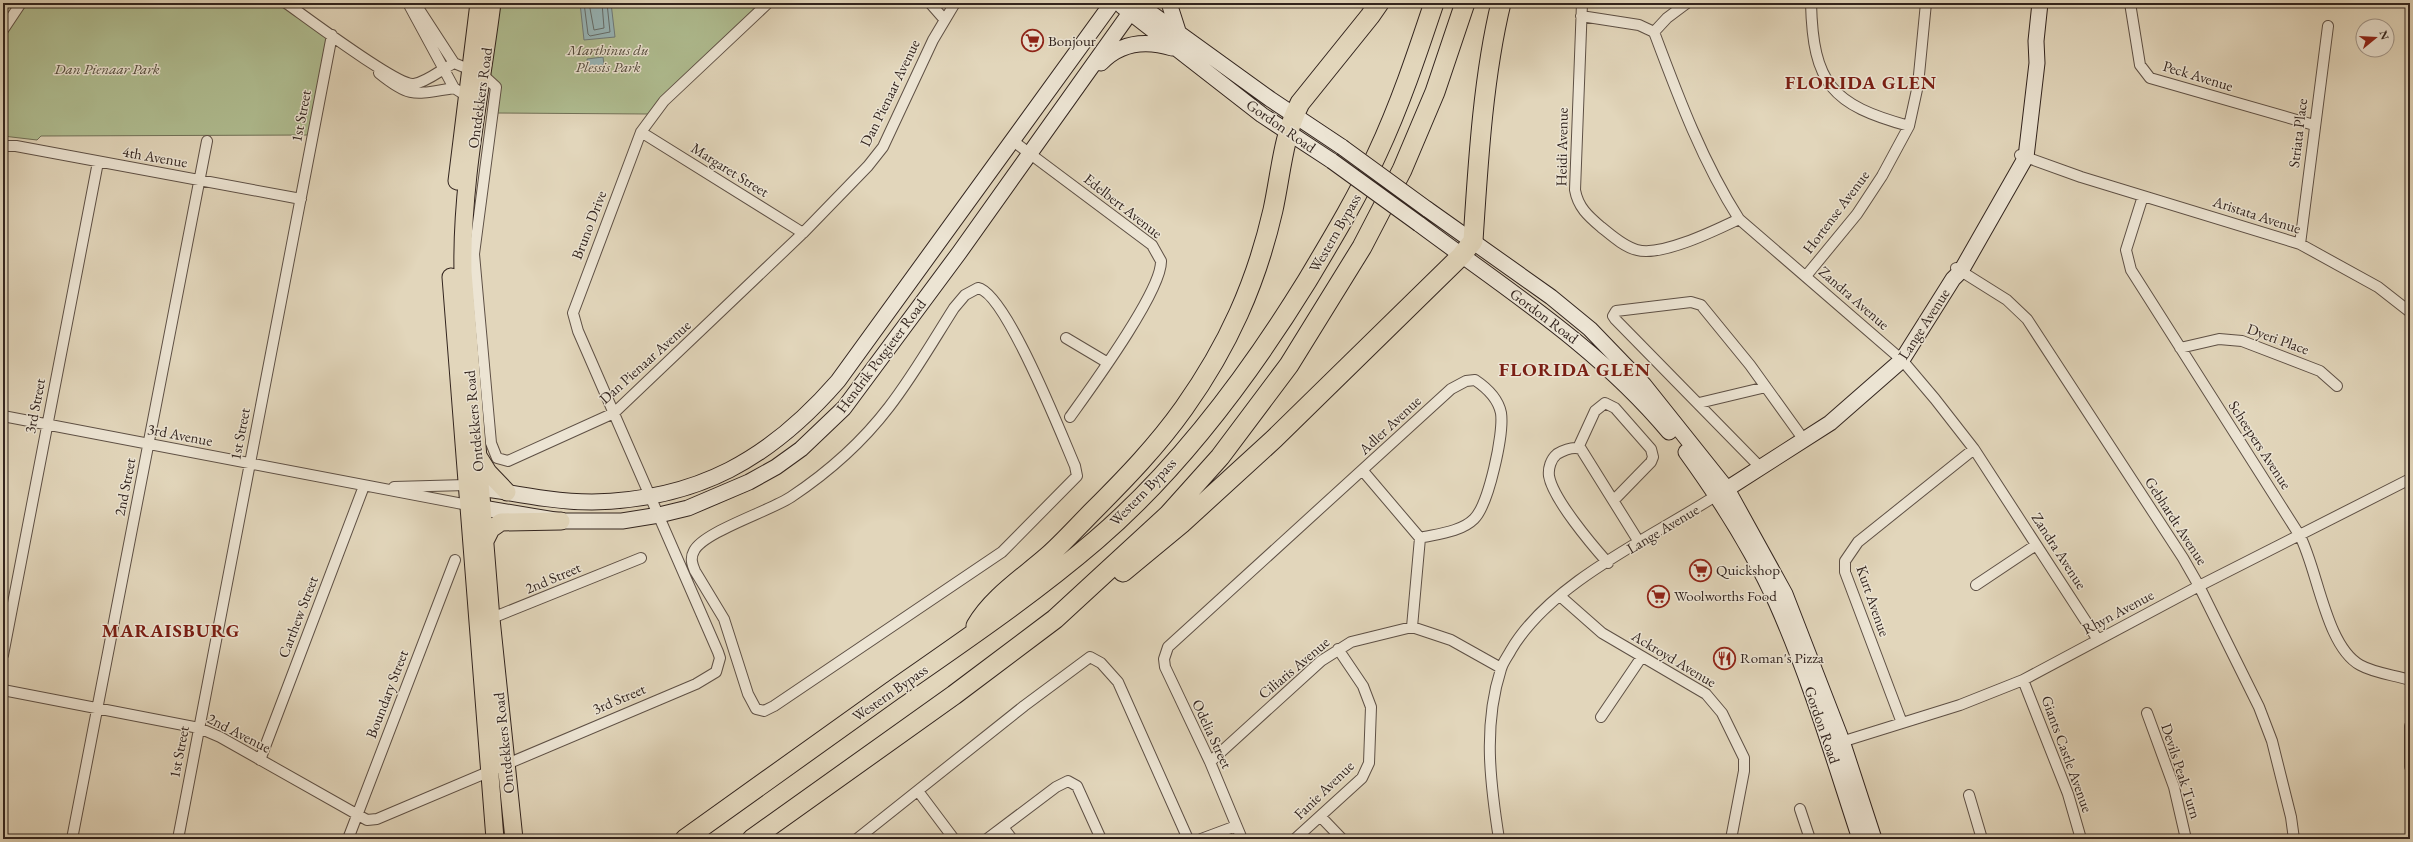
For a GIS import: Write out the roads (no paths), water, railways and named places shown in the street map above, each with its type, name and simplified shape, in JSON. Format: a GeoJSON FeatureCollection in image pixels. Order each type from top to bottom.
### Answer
{"type":"FeatureCollection","features":[{"type":"Feature","properties":{"kind":"highway"},"geometry":{"type":"LineString","coordinates":[[969,639],[980,619],[1003,595],[1048,556],[1146,458],[1184,408],[1207,374],[1236,324],[1257,270],[1273,210],[1287,133],[1294,115],[1300,103],[1379,3]]}},
{"type":"Feature","properties":{"kind":"highway","name":"Western Bypass"},"geometry":{"type":"LineString","coordinates":[[685,839],[1006,613],[1098,538],[1151,487],[1201,431],[1266,347],[1342,224],[1377,154],[1409,78],[1434,3]]}},
{"type":"Feature","properties":{"kind":"highway","name":"Western Bypass"},"geometry":{"type":"LineString","coordinates":[[752,839],[954,695],[1055,618],[1168,515],[1220,457],[1289,365],[1362,246],[1402,170],[1434,92],[1465,3]]}},
{"type":"Feature","properties":{"kind":"highway"},"geometry":{"type":"LineString","coordinates":[[1055,618],[1079,605],[1127,569],[1181,524],[1274,439],[1461,256],[1473,241],[1488,79],[1494,35],[1501,3]]}},
{"type":"Feature","properties":{"kind":"main road","name":"Ontdekkers Road"},"geometry":{"type":"LineString","coordinates":[[478,3],[469,68],[453,220],[451,264],[473,486],[484,621],[490,772],[495,839]]}},
{"type":"Feature","properties":{"kind":"main road","name":"Ontdekkers Road"},"geometry":{"type":"LineString","coordinates":[[469,68],[492,3]]}},
{"type":"Feature","properties":{"kind":"main road","name":"Ontdekkers Road"},"geometry":{"type":"LineString","coordinates":[[466,95],[468,183],[462,254],[468,358],[478,456],[473,486]]}},
{"type":"Feature","properties":{"kind":"main road"},"geometry":{"type":"LineString","coordinates":[[478,456],[488,472],[507,492]]}},
{"type":"Feature","properties":{"kind":"main road","name":"Ontdekkers Road"},"geometry":{"type":"LineString","coordinates":[[474,506],[485,541],[484,621],[507,763],[514,839]]}},
{"type":"Feature","properties":{"kind":"main road"},"geometry":{"type":"LineString","coordinates":[[485,541],[491,529],[501,522],[561,521]]}},
{"type":"Feature","properties":{"kind":"street"},"geometry":{"type":"LineString","coordinates":[[3,30],[21,3]]}},
{"type":"Feature","properties":{"kind":"street"},"geometry":{"type":"LineString","coordinates":[[286,3],[375,66],[404,82],[413,84],[422,82],[443,68],[469,68]]}},
{"type":"Feature","properties":{"kind":"street"},"geometry":{"type":"LineString","coordinates":[[408,3],[443,68],[466,95]]}},
{"type":"Feature","properties":{"kind":"street","name":"Dan Pienaar Avenue"},"geometry":{"type":"LineString","coordinates":[[415,3],[469,68],[494,83],[496,91],[474,254],[492,450],[497,458],[508,461],[614,413],[804,233],[868,166],[883,146],[944,18],[955,3]]}},
{"type":"Feature","properties":{"kind":"street","name":"Bruno Drive"},"geometry":{"type":"LineString","coordinates":[[651,496],[577,327],[573,312],[641,132],[664,101],[768,3]]}},
{"type":"Feature","properties":{"kind":"street"},"geometry":{"type":"LineString","coordinates":[[930,3],[944,18]]}},
{"type":"Feature","properties":{"kind":"street","name":"Hendrik Potgieter Road"},"geometry":{"type":"LineString","coordinates":[[473,486],[507,492],[591,502],[651,496],[712,478],[740,466],[788,433],[812,410],[863,348],[1112,3]]}},
{"type":"Feature","properties":{"kind":"street"},"geometry":{"type":"LineString","coordinates":[[1169,3],[1178,31]]}},
{"type":"Feature","properties":{"kind":"street","name":"Heidi Avenue"},"geometry":{"type":"LineString","coordinates":[[1582,3],[1575,190],[1579,205],[1605,230],[1633,249],[1644,252],[1655,251],[1691,240],[1739,219]]}},
{"type":"Feature","properties":{"kind":"street"},"geometry":{"type":"LineString","coordinates":[[1581,16],[1639,25],[1654,32],[1667,18],[1687,3]]}},
{"type":"Feature","properties":{"kind":"street"},"geometry":{"type":"LineString","coordinates":[[1811,3],[1816,50],[1824,79],[1831,88],[1848,102],[1863,110],[1910,126]]}},
{"type":"Feature","properties":{"kind":"street","name":"Hortense Avenue"},"geometry":{"type":"LineString","coordinates":[[1806,276],[1857,214],[1882,176],[1910,126],[1918,85],[1926,3]]}},
{"type":"Feature","properties":{"kind":"street","name":"Lange Avenue"},"geometry":{"type":"LineString","coordinates":[[1499,839],[1488,742],[1501,668],[1519,638],[1560,596],[1639,542],[1761,468],[1830,423],[1902,360],[1956,272],[2021,159],[2033,47],[2036,41],[2040,3]]}},
{"type":"Feature","properties":{"kind":"street","name":"Peck Avenue"},"geometry":{"type":"LineString","coordinates":[[2130,3],[2140,65],[2150,78],[2314,125]]}},
{"type":"Feature","properties":{"kind":"street","name":"Hendrik Potgieter Road"},"geometry":{"type":"LineString","coordinates":[[474,506],[561,521],[622,521],[659,515],[701,503],[749,482],[769,471],[800,449],[844,408],[1076,90],[1131,5]]}},
{"type":"Feature","properties":{"kind":"street","name":"Gordon Road"},"geometry":{"type":"LineString","coordinates":[[1131,5],[1178,31],[1551,297],[1590,329],[1649,391],[1722,492],[1785,594],[1836,744],[1874,839]]}},
{"type":"Feature","properties":{"kind":"street","name":"Gordon Road"},"geometry":{"type":"LineString","coordinates":[[1131,5],[1177,49],[1287,133],[1332,161],[1419,224],[1552,321],[1603,363],[1654,414],[1722,492]]}},
{"type":"Feature","properties":{"kind":"street","name":"Striata Place"},"geometry":{"type":"LineString","coordinates":[[2300,244],[2314,125],[2328,26]]}},
{"type":"Feature","properties":{"kind":"street","name":"Zandra Avenue"},"geometry":{"type":"LineString","coordinates":[[1654,32],[1684,112],[1723,195],[1739,219],[1902,360],[1974,448],[2098,640]]}},
{"type":"Feature","properties":{"kind":"street","name":"1st Street"},"geometry":{"type":"LineString","coordinates":[[178,839],[332,35]]}},
{"type":"Feature","properties":{"kind":"street"},"geometry":{"type":"LineString","coordinates":[[1076,90],[1102,61],[1120,48],[1144,43],[1177,49]]}},
{"type":"Feature","properties":{"kind":"street"},"geometry":{"type":"LineString","coordinates":[[375,66],[379,73],[406,92],[418,94],[466,95]]}},
{"type":"Feature","properties":{"kind":"street","name":"Margaret Street"},"geometry":{"type":"LineString","coordinates":[[641,132],[804,233]]}},
{"type":"Feature","properties":{"kind":"street","name":"2nd Street"},"geometry":{"type":"LineString","coordinates":[[72,839],[207,141]]}},
{"type":"Feature","properties":{"kind":"street","name":"Edelbert Avenue"},"geometry":{"type":"LineString","coordinates":[[1013,141],[1152,245],[1160,256],[1162,268],[1157,281],[1108,363],[1070,418]]}},
{"type":"Feature","properties":{"kind":"street","name":"4th Avenue"},"geometry":{"type":"LineString","coordinates":[[3,146],[16,146],[301,199]]}},
{"type":"Feature","properties":{"kind":"street","name":"Aristata Avenue"},"geometry":{"type":"LineString","coordinates":[[2021,159],[2300,244],[2378,287],[2410,312]]}},
{"type":"Feature","properties":{"kind":"street","name":"3rd Street"},"geometry":{"type":"LineString","coordinates":[[3,655],[98,162]]}},
{"type":"Feature","properties":{"kind":"street","name":"Scheepers Avenue"},"geometry":{"type":"LineString","coordinates":[[2143,196],[2128,240],[2126,257],[2131,270],[2300,536],[2315,574],[2333,630],[2342,648],[2360,665],[2410,680]]}},
{"type":"Feature","properties":{"kind":"street","name":"Gebhardt Avenue"},"geometry":{"type":"LineString","coordinates":[[1956,272],[2008,300],[2027,319],[2199,586],[2259,707],[2272,741],[2289,809],[2294,839]]}},
{"type":"Feature","properties":{"kind":"street"},"geometry":{"type":"LineString","coordinates":[[973,290],[986,291],[1008,324],[1033,369],[1077,471],[1074,480],[1002,552],[764,711],[754,707],[748,694],[724,619],[694,571],[691,557],[696,547],[730,526],[778,506],[807,487],[840,458],[889,407],[960,301],[973,290]]}},
{"type":"Feature","properties":{"kind":"street"},"geometry":{"type":"LineString","coordinates":[[1761,468],[1699,403],[1614,318],[1613,316],[1616,311],[1691,302],[1701,304],[1766,387],[1804,440]]}},
{"type":"Feature","properties":{"kind":"street"},"geometry":{"type":"LineString","coordinates":[[1066,338],[1108,363]]}},
{"type":"Feature","properties":{"kind":"street","name":"Dyeri Place"},"geometry":{"type":"LineString","coordinates":[[2180,348],[2219,339],[2242,341],[2320,371],[2337,386]]}},
{"type":"Feature","properties":{"kind":"street","name":"Adler Avenue"},"geometry":{"type":"LineString","coordinates":[[1172,642],[1363,471],[1451,389],[1466,381],[1475,380],[1491,392],[1501,413],[1501,424],[1495,464],[1488,493],[1474,519],[1462,527],[1420,538]]}},
{"type":"Feature","properties":{"kind":"street"},"geometry":{"type":"LineString","coordinates":[[1699,403],[1766,387]]}},
{"type":"Feature","properties":{"kind":"street"},"geometry":{"type":"LineString","coordinates":[[1578,448],[1595,411],[1605,403],[1615,408],[1651,449],[1653,458],[1651,462],[1614,500]]}},
{"type":"Feature","properties":{"kind":"street","name":"3rd Avenue"},"geometry":{"type":"LineString","coordinates":[[3,416],[148,445],[474,506]]}},
{"type":"Feature","properties":{"kind":"street"},"geometry":{"type":"LineString","coordinates":[[1608,563],[1580,528],[1550,480],[1549,470],[1556,455],[1568,449],[1578,448],[1586,455],[1639,542]]}},
{"type":"Feature","properties":{"kind":"street","name":"Kurt Avenue"},"geometry":{"type":"LineString","coordinates":[[1902,723],[1845,572],[1845,561],[1850,551],[1866,534],[1974,448]]}},
{"type":"Feature","properties":{"kind":"street"},"geometry":{"type":"LineString","coordinates":[[1363,471],[1420,538],[1412,627],[1451,640],[1501,668]]}},
{"type":"Feature","properties":{"kind":"street","name":"Rhyn Avenue"},"geometry":{"type":"LineString","coordinates":[[1836,744],[1960,705],[2023,680],[2199,586],[2410,480]]}},
{"type":"Feature","properties":{"kind":"street","name":"3rd Avenue"},"geometry":{"type":"LineString","coordinates":[[369,487],[473,486]]}},
{"type":"Feature","properties":{"kind":"street","name":"Carthew Street"},"geometry":{"type":"LineString","coordinates":[[260,760],[369,487]]}},
{"type":"Feature","properties":{"kind":"street","name":"3rd Street"},"geometry":{"type":"LineString","coordinates":[[356,815],[364,819],[377,819],[708,678],[716,672],[720,658],[651,496]]}},
{"type":"Feature","properties":{"kind":"street"},"geometry":{"type":"LineString","coordinates":[[1976,585],[2036,545]]}},
{"type":"Feature","properties":{"kind":"street","name":"2nd Street"},"geometry":{"type":"LineString","coordinates":[[484,621],[641,558]]}},
{"type":"Feature","properties":{"kind":"street","name":"Boundary Street"},"geometry":{"type":"LineString","coordinates":[[348,839],[454,560]]}},
{"type":"Feature","properties":{"kind":"street","name":"Ackroyd Avenue"},"geometry":{"type":"LineString","coordinates":[[1560,596],[1602,633],[1641,658],[1706,694],[1722,713],[1744,758],[1744,771],[1730,839]]}},
{"type":"Feature","properties":{"kind":"street"},"geometry":{"type":"LineString","coordinates":[[707,626],[724,619]]}},
{"type":"Feature","properties":{"kind":"street","name":"Ciliaris Avenue"},"geometry":{"type":"LineString","coordinates":[[1210,762],[1321,661],[1338,649],[1363,638],[1412,627]]}},
{"type":"Feature","properties":{"kind":"street","name":"Odelia Street"},"geometry":{"type":"LineString","coordinates":[[1172,642],[1165,652],[1166,667],[1210,762],[1242,839]]}},
{"type":"Feature","properties":{"kind":"street","name":"Fanie Avenue"},"geometry":{"type":"LineString","coordinates":[[1295,839],[1362,778],[1367,771],[1370,753],[1371,707],[1368,696],[1338,649]]}},
{"type":"Feature","properties":{"kind":"street"},"geometry":{"type":"LineString","coordinates":[[857,839],[1084,660],[1094,658],[1101,663],[1118,682],[1188,839]]}},
{"type":"Feature","properties":{"kind":"street"},"geometry":{"type":"LineString","coordinates":[[1600,717],[1641,658]]}},
{"type":"Feature","properties":{"kind":"street","name":"Giants Castle Avenue"},"geometry":{"type":"LineString","coordinates":[[2023,680],[2068,794],[2081,839]]}},
{"type":"Feature","properties":{"kind":"street","name":"2nd Avenue"},"geometry":{"type":"LineString","coordinates":[[3,690],[199,728],[220,736],[356,815]]}},
{"type":"Feature","properties":{"kind":"street","name":"Devils Peak Turn"},"geometry":{"type":"LineString","coordinates":[[2147,713],[2174,787],[2186,839]]}},
{"type":"Feature","properties":{"kind":"street"},"geometry":{"type":"LineString","coordinates":[[2410,726],[2410,767]]}},
{"type":"Feature","properties":{"kind":"street","name":"Gordon Road"},"geometry":{"type":"LineString","coordinates":[[1836,744],[1860,839]]}},
{"type":"Feature","properties":{"kind":"street"},"geometry":{"type":"LineString","coordinates":[[987,839],[1056,786],[1068,781],[1077,786],[1101,839]]}},
{"type":"Feature","properties":{"kind":"street"},"geometry":{"type":"LineString","coordinates":[[918,791],[954,839]]}},
{"type":"Feature","properties":{"kind":"street"},"geometry":{"type":"LineString","coordinates":[[1969,795],[1982,839]]}},
{"type":"Feature","properties":{"kind":"street"},"geometry":{"type":"LineString","coordinates":[[1800,809],[1810,839]]}},
{"type":"Feature","properties":{"kind":"street"},"geometry":{"type":"LineString","coordinates":[[1320,816],[1342,839]]}},
{"type":"Feature","properties":{"kind":"street"},"geometry":{"type":"LineString","coordinates":[[1201,839],[1236,826]]}},
{"type":"Feature","properties":{"kind":"street"},"geometry":{"type":"LineString","coordinates":[[1002,827],[1012,839]]}},
{"type":"Feature","properties":{"kind":"water"},"geometry":{"type":"Polygon","coordinates":[[[580,3],[611,3],[615,37],[584,40],[580,3]]]}},
{"type":"Feature","properties":{"kind":"water"},"geometry":{"type":"Polygon","coordinates":[[[603,57],[604,65],[588,67],[587,59],[603,57]]]}},
{"type":"Feature","properties":{"kind":"place","name":"Bonjour"},"geometry":{"type":"Point","coordinates":[1032,41]}},
{"type":"Feature","properties":{"kind":"place","name":"Quickshop"},"geometry":{"type":"Point","coordinates":[1701,570]}},
{"type":"Feature","properties":{"kind":"place","name":"Woolworths Food"},"geometry":{"type":"Point","coordinates":[1659,596]}},
{"type":"Feature","properties":{"kind":"place","name":"Roman's Pizza"},"geometry":{"type":"Point","coordinates":[1724,658]}},
{"type":"Feature","properties":{"kind":"district","name":"FLORIDA GLEN"},"geometry":{"type":"Point","coordinates":[1861,82]}},
{"type":"Feature","properties":{"kind":"district","name":"FLORIDA GLEN"},"geometry":{"type":"Point","coordinates":[1575,369]}},
{"type":"Feature","properties":{"kind":"district","name":"MARAISBURG"},"geometry":{"type":"Point","coordinates":[171,630]}},
{"type":"Feature","properties":{"kind":"park label","name":"Marthinus du Plessis Park"},"geometry":{"type":"Point","coordinates":[608,58]}},
{"type":"Feature","properties":{"kind":"park label","name":"Dan Pienaar Park"},"geometry":{"type":"Point","coordinates":[107,69]}}]}
